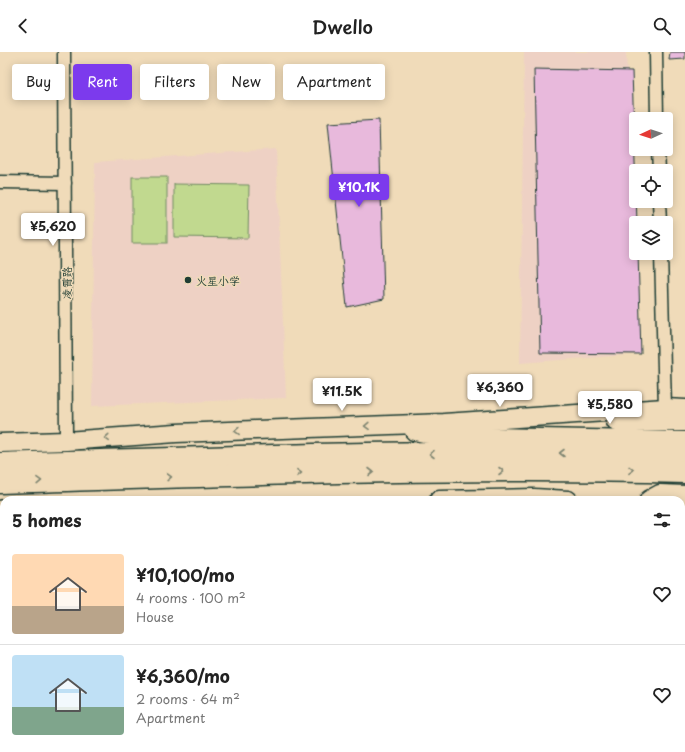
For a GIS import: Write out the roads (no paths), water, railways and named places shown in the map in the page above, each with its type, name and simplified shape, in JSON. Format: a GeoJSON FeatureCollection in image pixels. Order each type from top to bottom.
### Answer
{"type":"FeatureCollection","features":[{"type":"Feature","properties":{"kind":"highway"},"geometry":{"type":"LineString","coordinates":[[0,464],[329,454],[685,454]]}},
{"type":"Feature","properties":{"kind":"highway"},"geometry":{"type":"LineString","coordinates":[[0,482],[332,472],[619,470],[685,472]]}},
{"type":"Feature","properties":{"kind":"main road"},"geometry":{"type":"LineString","coordinates":[[0,443],[66,441],[176,433],[444,423],[665,408],[685,409]]}},
{"type":"Feature","properties":{"kind":"main road"},"geometry":{"type":"LineString","coordinates":[[444,423],[685,422]]}},
{"type":"Feature","properties":{"kind":"main road"},"geometry":{"type":"LineString","coordinates":[[388,425],[439,436],[685,441]]}},
{"type":"Feature","properties":{"kind":"main road"},"geometry":{"type":"LineString","coordinates":[[670,496],[685,495]]}},
{"type":"Feature","properties":{"kind":"street","name":"凌霄路"},"geometry":{"type":"LineString","coordinates":[[64,52],[66,441]]}},
{"type":"Feature","properties":{"kind":"street"},"geometry":{"type":"LineString","coordinates":[[656,52],[657,112]]}},
{"type":"Feature","properties":{"kind":"street"},"geometry":{"type":"LineString","coordinates":[[0,182],[65,183]]}},
{"type":"Feature","properties":{"kind":"street"},"geometry":{"type":"LineString","coordinates":[[661,260],[665,408]]}},
{"type":"Feature","properties":{"kind":"place","name":"火星小学"},"geometry":{"type":"Point","coordinates":[188,280]}}]}
